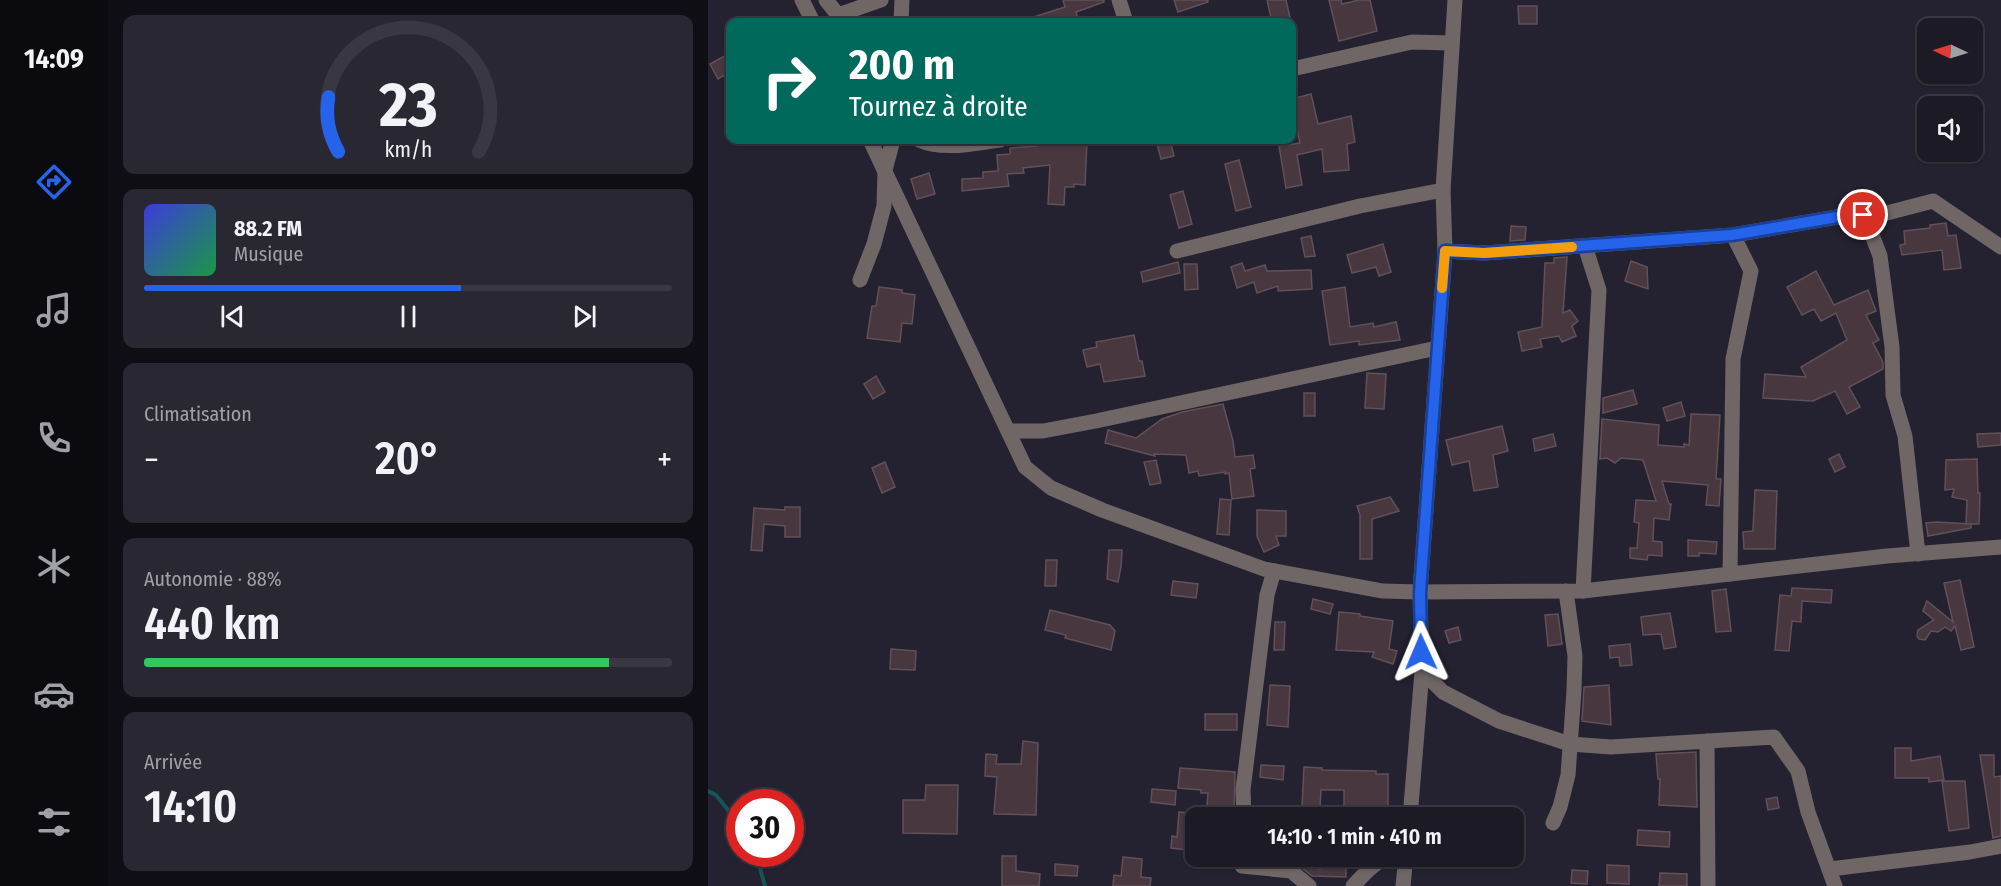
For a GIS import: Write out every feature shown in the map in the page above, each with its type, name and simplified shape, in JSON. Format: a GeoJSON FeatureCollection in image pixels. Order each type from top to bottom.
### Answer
{"type":"FeatureCollection","features":[{"type":"Feature","properties":{"kind":"street"},"geometry":{"type":"LineString","coordinates":[[802,0],[811,18]]}},
{"type":"Feature","properties":{"kind":"street"},"geometry":{"type":"LineString","coordinates":[[826,0],[838,15],[881,0]]}},
{"type":"Feature","properties":{"kind":"street"},"geometry":{"type":"LineString","coordinates":[[901,18],[902,0]]}},
{"type":"Feature","properties":{"kind":"street"},"geometry":{"type":"LineString","coordinates":[[1119,0],[1125,18]]}},
{"type":"Feature","properties":{"kind":"street"},"geometry":{"type":"LineString","coordinates":[[1411,807],[1422,671],[1420,592],[1445,251],[1443,190],[1455,0]]}},
{"type":"Feature","properties":{"kind":"street"},"geometry":{"type":"LineString","coordinates":[[1296,68],[1412,42],[1452,42]]}},
{"type":"Feature","properties":{"kind":"street"},"geometry":{"type":"LineString","coordinates":[[872,144],[1025,467],[1051,488],[1102,510],[1274,572],[1383,591],[1583,591],[2001,547]]}},
{"type":"Feature","properties":{"kind":"street"},"geometry":{"type":"LineString","coordinates":[[860,280],[874,244],[884,206],[885,170],[892,144]]}},
{"type":"Feature","properties":{"kind":"street"},"geometry":{"type":"LineString","coordinates":[[928,144],[966,144]]}},
{"type":"Feature","properties":{"kind":"street"},"geometry":{"type":"LineString","coordinates":[[1177,251],[1360,206],[1443,190]]}},
{"type":"Feature","properties":{"kind":"street"},"geometry":{"type":"LineString","coordinates":[[1445,251],[1484,253],[1732,235],[1843,216],[1882,214],[1933,201],[2001,246]]}},
{"type":"Feature","properties":{"kind":"street"},"geometry":{"type":"LineString","coordinates":[[1843,216],[1872,235],[1880,256],[1892,347],[1893,394],[1905,436],[1918,554]]}},
{"type":"Feature","properties":{"kind":"street"},"geometry":{"type":"LineString","coordinates":[[1730,574],[1733,359],[1751,271],[1732,235]]}},
{"type":"Feature","properties":{"kind":"street"},"geometry":{"type":"LineString","coordinates":[[1583,591],[1599,290],[1585,246]]}},
{"type":"Feature","properties":{"kind":"street"},"geometry":{"type":"LineString","coordinates":[[1008,431],[1043,430],[1096,421],[1437,348]]}},
{"type":"Feature","properties":{"kind":"street"},"geometry":{"type":"LineString","coordinates":[[1244,807],[1245,779],[1268,595],[1274,572]]}},
{"type":"Feature","properties":{"kind":"street"},"geometry":{"type":"LineString","coordinates":[[1553,823],[1560,807],[1568,775],[1575,656],[1566,591]]}},
{"type":"Feature","properties":{"kind":"street"},"geometry":{"type":"LineString","coordinates":[[1422,671],[1443,692],[1499,721],[1570,744],[1611,747],[1774,737],[1798,771],[1808,812],[1835,886]]}},
{"type":"Feature","properties":{"kind":"street"},"geometry":{"type":"LineString","coordinates":[[1707,741],[1708,886]]}},
{"type":"Feature","properties":{"kind":"street"},"geometry":{"type":"LineString","coordinates":[[1830,868],[1970,852],[2001,846]]}},
{"type":"Feature","properties":{"kind":"street"},"geometry":{"type":"LineString","coordinates":[[1252,867],[1291,871],[1309,886]]}},
{"type":"Feature","properties":{"kind":"street"},"geometry":{"type":"LineString","coordinates":[[1353,886],[1372,867]]}},
{"type":"Feature","properties":{"kind":"street"},"geometry":{"type":"LineString","coordinates":[[1403,886],[1405,867]]}},
{"type":"Feature","properties":{"kind":"building"},"geometry":{"type":"Polygon","coordinates":[[[1063,0],[1104,0],[1104,2],[1076,12],[1078,18],[1030,18],[1065,7],[1063,0]]]}},
{"type":"Feature","properties":{"kind":"building"},"geometry":{"type":"Polygon","coordinates":[[[1174,0],[1208,0],[1208,2],[1178,12],[1174,0]]]}},
{"type":"Feature","properties":{"kind":"building"},"geometry":{"type":"Polygon","coordinates":[[[1267,0],[1286,0],[1290,18],[1271,18],[1267,0]]]}},
{"type":"Feature","properties":{"kind":"building"},"geometry":{"type":"Polygon","coordinates":[[[1329,0],[1341,0],[1342,4],[1370,0],[1377,31],[1339,41],[1329,0]]]}},
{"type":"Feature","properties":{"kind":"building"},"geometry":{"type":"Polygon","coordinates":[[[1518,6],[1537,6],[1537,24],[1519,24],[1518,6]]]}},
{"type":"Feature","properties":{"kind":"building"},"geometry":{"type":"Polygon","coordinates":[[[726,55],[726,74],[718,79],[710,64],[726,55]]]}},
{"type":"Feature","properties":{"kind":"building"},"geometry":{"type":"Polygon","coordinates":[[[1311,94],[1318,124],[1351,116],[1355,142],[1347,144],[1349,170],[1324,172],[1322,149],[1297,155],[1302,185],[1286,188],[1279,146],[1300,143],[1296,125],[1296,98],[1311,94]]]}},
{"type":"Feature","properties":{"kind":"building"},"geometry":{"type":"Polygon","coordinates":[[[1036,144],[1087,144],[1085,185],[1074,184],[1074,187],[1065,187],[1064,205],[1048,204],[1050,165],[1023,168],[1024,173],[1007,174],[1009,186],[962,191],[962,179],[983,178],[983,172],[998,171],[997,155],[1010,154],[1010,148],[1037,146],[1036,144]]]}},
{"type":"Feature","properties":{"kind":"building"},"geometry":{"type":"Polygon","coordinates":[[[1157,144],[1171,144],[1174,156],[1161,159],[1157,144]]]}},
{"type":"Feature","properties":{"kind":"building"},"geometry":{"type":"Polygon","coordinates":[[[1239,160],[1251,207],[1236,211],[1225,164],[1239,160]]]}},
{"type":"Feature","properties":{"kind":"building"},"geometry":{"type":"Polygon","coordinates":[[[929,173],[935,194],[917,199],[911,179],[929,173]]]}},
{"type":"Feature","properties":{"kind":"building"},"geometry":{"type":"Polygon","coordinates":[[[1183,191],[1192,224],[1179,228],[1170,195],[1183,191]]]}},
{"type":"Feature","properties":{"kind":"building"},"geometry":{"type":"Polygon","coordinates":[[[1946,223],[1948,236],[1956,235],[1961,268],[1944,270],[1942,250],[1902,255],[1900,245],[1905,244],[1904,231],[1930,228],[1930,225],[1946,223]]]}},
{"type":"Feature","properties":{"kind":"building"},"geometry":{"type":"Polygon","coordinates":[[[1511,226],[1526,227],[1525,240],[1510,241],[1511,226]]]}},
{"type":"Feature","properties":{"kind":"building"},"geometry":{"type":"Polygon","coordinates":[[[1311,236],[1315,256],[1305,257],[1301,238],[1311,236]]]}},
{"type":"Feature","properties":{"kind":"building"},"geometry":{"type":"Polygon","coordinates":[[[1383,244],[1391,272],[1379,276],[1376,267],[1352,273],[1347,255],[1383,244]]]}},
{"type":"Feature","properties":{"kind":"building"},"geometry":{"type":"Polygon","coordinates":[[[1567,257],[1563,313],[1570,310],[1578,321],[1572,326],[1576,336],[1562,342],[1559,336],[1540,339],[1542,347],[1522,351],[1518,332],[1542,327],[1545,263],[1554,263],[1554,258],[1567,257]]]}},
{"type":"Feature","properties":{"kind":"building"},"geometry":{"type":"Polygon","coordinates":[[[1631,261],[1647,267],[1648,289],[1625,281],[1631,261]]]}},
{"type":"Feature","properties":{"kind":"building"},"geometry":{"type":"Polygon","coordinates":[[[1178,262],[1180,273],[1143,282],[1141,272],[1178,262]]]}},
{"type":"Feature","properties":{"kind":"building"},"geometry":{"type":"Polygon","coordinates":[[[1242,263],[1245,271],[1265,265],[1267,271],[1311,270],[1312,289],[1278,291],[1278,286],[1257,293],[1254,282],[1237,288],[1231,267],[1242,263]]]}},
{"type":"Feature","properties":{"kind":"building"},"geometry":{"type":"Polygon","coordinates":[[[1184,264],[1197,264],[1198,289],[1185,290],[1184,264]]]}},
{"type":"Feature","properties":{"kind":"building"},"geometry":{"type":"Polygon","coordinates":[[[1816,271],[1834,305],[1868,290],[1876,311],[1866,315],[1879,340],[1873,343],[1883,362],[1883,369],[1849,387],[1860,407],[1847,414],[1835,391],[1813,401],[1763,398],[1765,374],[1806,377],[1801,367],[1847,340],[1836,313],[1821,321],[1814,309],[1802,315],[1787,287],[1816,271]]]}},
{"type":"Feature","properties":{"kind":"building"},"geometry":{"type":"Polygon","coordinates":[[[879,287],[902,290],[902,293],[915,295],[912,324],[902,323],[900,342],[867,338],[872,306],[876,306],[879,287]]]}},
{"type":"Feature","properties":{"kind":"building"},"geometry":{"type":"Polygon","coordinates":[[[1345,287],[1350,327],[1373,323],[1374,327],[1396,322],[1400,340],[1359,345],[1359,341],[1330,345],[1322,291],[1345,287]]]}},
{"type":"Feature","properties":{"kind":"building"},"geometry":{"type":"Polygon","coordinates":[[[1134,335],[1139,361],[1142,361],[1145,376],[1104,382],[1100,364],[1087,367],[1083,350],[1097,347],[1096,342],[1134,335]]]}},
{"type":"Feature","properties":{"kind":"building"},"geometry":{"type":"Polygon","coordinates":[[[1367,373],[1386,374],[1384,409],[1365,408],[1367,373]]]}},
{"type":"Feature","properties":{"kind":"building"},"geometry":{"type":"Polygon","coordinates":[[[876,376],[885,392],[873,399],[864,384],[876,376]]]}},
{"type":"Feature","properties":{"kind":"building"},"geometry":{"type":"Polygon","coordinates":[[[1633,390],[1637,404],[1603,413],[1603,398],[1633,390]]]}},
{"type":"Feature","properties":{"kind":"building"},"geometry":{"type":"Polygon","coordinates":[[[1304,393],[1315,393],[1315,416],[1304,416],[1304,393]]]}},
{"type":"Feature","properties":{"kind":"building"},"geometry":{"type":"Polygon","coordinates":[[[1681,402],[1685,416],[1667,421],[1663,408],[1681,402]]]}},
{"type":"Feature","properties":{"kind":"building"},"geometry":{"type":"Polygon","coordinates":[[[1223,404],[1235,457],[1253,455],[1255,468],[1250,469],[1254,496],[1232,499],[1229,473],[1199,476],[1198,471],[1189,473],[1186,455],[1154,454],[1155,456],[1105,443],[1108,430],[1136,438],[1162,419],[1182,412],[1223,404]]]}},
{"type":"Feature","properties":{"kind":"building"},"geometry":{"type":"Polygon","coordinates":[[[1691,414],[1720,415],[1716,479],[1721,479],[1719,506],[1706,505],[1708,485],[1662,481],[1669,504],[1671,504],[1669,520],[1654,518],[1653,541],[1662,542],[1662,556],[1648,555],[1647,560],[1630,558],[1630,548],[1637,548],[1639,523],[1634,522],[1636,500],[1656,501],[1643,460],[1621,458],[1615,463],[1607,458],[1600,459],[1602,419],[1659,425],[1658,445],[1684,447],[1684,444],[1689,445],[1691,414]]]}},
{"type":"Feature","properties":{"kind":"building"},"geometry":{"type":"Polygon","coordinates":[[[1502,426],[1508,451],[1493,455],[1498,487],[1474,491],[1469,461],[1452,465],[1446,440],[1502,426]]]}},
{"type":"Feature","properties":{"kind":"building"},"geometry":{"type":"Polygon","coordinates":[[[2001,433],[2001,445],[1978,447],[1977,434],[2001,433]]]}},
{"type":"Feature","properties":{"kind":"building"},"geometry":{"type":"Polygon","coordinates":[[[1553,434],[1556,446],[1535,451],[1533,439],[1553,434]]]}},
{"type":"Feature","properties":{"kind":"building"},"geometry":{"type":"Polygon","coordinates":[[[1839,454],[1845,467],[1835,472],[1829,459],[1839,454]]]}},
{"type":"Feature","properties":{"kind":"building"},"geometry":{"type":"Polygon","coordinates":[[[1977,459],[1978,493],[1980,493],[1979,524],[1966,524],[1967,500],[1952,497],[1954,489],[1945,490],[1946,460],[1977,459]]]}},
{"type":"Feature","properties":{"kind":"building"},"geometry":{"type":"Polygon","coordinates":[[[1156,460],[1161,483],[1150,485],[1144,462],[1156,460]]]}},
{"type":"Feature","properties":{"kind":"building"},"geometry":{"type":"Polygon","coordinates":[[[885,462],[895,487],[882,493],[872,468],[885,462]]]}},
{"type":"Feature","properties":{"kind":"building"},"geometry":{"type":"Polygon","coordinates":[[[1755,490],[1777,491],[1775,549],[1744,549],[1743,532],[1753,531],[1755,490]]]}},
{"type":"Feature","properties":{"kind":"building"},"geometry":{"type":"Polygon","coordinates":[[[1390,497],[1399,511],[1372,519],[1372,559],[1360,559],[1360,515],[1357,506],[1390,497]]]}},
{"type":"Feature","properties":{"kind":"building"},"geometry":{"type":"Polygon","coordinates":[[[1220,499],[1231,500],[1229,535],[1217,534],[1220,499]]]}},
{"type":"Feature","properties":{"kind":"building"},"geometry":{"type":"Polygon","coordinates":[[[785,507],[800,507],[800,537],[785,537],[785,526],[764,524],[762,551],[751,550],[754,508],[785,510],[785,507]]]}},
{"type":"Feature","properties":{"kind":"building"},"geometry":{"type":"Polygon","coordinates":[[[1257,510],[1286,511],[1286,536],[1276,536],[1279,545],[1264,552],[1257,536],[1257,510]]]}},
{"type":"Feature","properties":{"kind":"building"},"geometry":{"type":"Polygon","coordinates":[[[1926,523],[1971,524],[1971,528],[1928,536],[1926,523]]]}},
{"type":"Feature","properties":{"kind":"building"},"geometry":{"type":"Polygon","coordinates":[[[1688,540],[1717,542],[1716,554],[1699,553],[1699,556],[1688,556],[1688,540]]]}},
{"type":"Feature","properties":{"kind":"building"},"geometry":{"type":"Polygon","coordinates":[[[1109,550],[1122,550],[1118,582],[1107,579],[1109,550]]]}},
{"type":"Feature","properties":{"kind":"building"},"geometry":{"type":"Polygon","coordinates":[[[1046,560],[1057,560],[1056,586],[1045,586],[1046,560]]]}},
{"type":"Feature","properties":{"kind":"building"},"geometry":{"type":"Polygon","coordinates":[[[1960,580],[1974,647],[1961,650],[1955,626],[1951,631],[1945,627],[1938,632],[1931,631],[1925,640],[1919,639],[1918,630],[1934,620],[1923,611],[1927,601],[1953,622],[1944,583],[1960,580]]]}},
{"type":"Feature","properties":{"kind":"building"},"geometry":{"type":"Polygon","coordinates":[[[1173,581],[1198,584],[1196,598],[1171,595],[1173,581]]]}},
{"type":"Feature","properties":{"kind":"building"},"geometry":{"type":"Polygon","coordinates":[[[1792,588],[1832,590],[1831,603],[1802,601],[1801,622],[1792,621],[1789,651],[1775,650],[1780,595],[1791,596],[1792,588]]]}},
{"type":"Feature","properties":{"kind":"building"},"geometry":{"type":"Polygon","coordinates":[[[1726,589],[1731,631],[1716,632],[1712,591],[1726,589]]]}},
{"type":"Feature","properties":{"kind":"building"},"geometry":{"type":"Polygon","coordinates":[[[1313,599],[1333,604],[1330,614],[1311,609],[1313,599]]]}},
{"type":"Feature","properties":{"kind":"building"},"geometry":{"type":"Polygon","coordinates":[[[1050,610],[1110,625],[1115,631],[1111,650],[1065,638],[1066,635],[1045,630],[1050,610]]]}},
{"type":"Feature","properties":{"kind":"building"},"geometry":{"type":"Polygon","coordinates":[[[1339,612],[1393,621],[1389,649],[1397,651],[1393,664],[1372,657],[1374,652],[1336,650],[1339,612]]]}},
{"type":"Feature","properties":{"kind":"building"},"geometry":{"type":"Polygon","coordinates":[[[1670,613],[1676,647],[1664,649],[1661,634],[1643,635],[1641,617],[1670,613]]]}},
{"type":"Feature","properties":{"kind":"building"},"geometry":{"type":"Polygon","coordinates":[[[1558,614],[1562,644],[1548,646],[1545,615],[1558,614]]]}},
{"type":"Feature","properties":{"kind":"building"},"geometry":{"type":"Polygon","coordinates":[[[1275,622],[1285,622],[1284,650],[1274,650],[1275,622]]]}},
{"type":"Feature","properties":{"kind":"building"},"geometry":{"type":"Polygon","coordinates":[[[1458,627],[1461,640],[1449,643],[1445,631],[1458,627]]]}},
{"type":"Feature","properties":{"kind":"building"},"geometry":{"type":"Polygon","coordinates":[[[1630,644],[1632,665],[1620,666],[1619,657],[1610,658],[1609,646],[1630,644]]]}},
{"type":"Feature","properties":{"kind":"building"},"geometry":{"type":"Polygon","coordinates":[[[891,649],[916,651],[915,670],[890,669],[891,649]]]}},
{"type":"Feature","properties":{"kind":"building"},"geometry":{"type":"Polygon","coordinates":[[[1270,685],[1290,686],[1288,727],[1267,725],[1270,685]]]}},
{"type":"Feature","properties":{"kind":"building"},"geometry":{"type":"Polygon","coordinates":[[[1609,685],[1611,725],[1582,721],[1584,687],[1609,685]]]}},
{"type":"Feature","properties":{"kind":"building"},"geometry":{"type":"Polygon","coordinates":[[[1205,714],[1237,714],[1237,730],[1205,730],[1205,714]]]}},
{"type":"Feature","properties":{"kind":"building"},"geometry":{"type":"Polygon","coordinates":[[[1023,741],[1038,743],[1036,815],[994,814],[997,777],[985,776],[986,754],[997,755],[996,764],[1021,764],[1023,741]]]}},
{"type":"Feature","properties":{"kind":"building"},"geometry":{"type":"Polygon","coordinates":[[[1895,748],[1911,748],[1911,761],[1940,756],[1944,780],[1929,782],[1929,778],[1895,778],[1895,748]]]}},
{"type":"Feature","properties":{"kind":"building"},"geometry":{"type":"Polygon","coordinates":[[[1696,752],[1697,807],[1659,805],[1660,779],[1658,779],[1656,754],[1696,752]]]}},
{"type":"Feature","properties":{"kind":"building"},"geometry":{"type":"Polygon","coordinates":[[[1980,755],[1994,755],[1994,777],[2001,776],[2001,836],[1993,838],[1980,755]]]}},
{"type":"Feature","properties":{"kind":"building"},"geometry":{"type":"Polygon","coordinates":[[[1261,765],[1284,766],[1283,780],[1260,777],[1261,765]]]}},
{"type":"Feature","properties":{"kind":"building"},"geometry":{"type":"Polygon","coordinates":[[[1304,767],[1322,768],[1322,770],[1376,771],[1376,774],[1388,774],[1388,807],[1344,807],[1344,790],[1321,790],[1320,807],[1302,806],[1304,767]]]}},
{"type":"Feature","properties":{"kind":"building"},"geometry":{"type":"Polygon","coordinates":[[[1180,768],[1235,772],[1234,807],[1207,807],[1208,793],[1201,793],[1201,790],[1178,788],[1180,768]]]}},
{"type":"Feature","properties":{"kind":"building"},"geometry":{"type":"Polygon","coordinates":[[[1942,781],[1965,781],[1969,828],[1949,831],[1942,781]]]}},
{"type":"Feature","properties":{"kind":"building"},"geometry":{"type":"Polygon","coordinates":[[[926,785],[958,785],[957,834],[903,833],[903,800],[925,800],[926,785]]]}},
{"type":"Feature","properties":{"kind":"building"},"geometry":{"type":"Polygon","coordinates":[[[1152,789],[1176,791],[1175,805],[1151,802],[1152,789]]]}},
{"type":"Feature","properties":{"kind":"building"},"geometry":{"type":"Polygon","coordinates":[[[1777,797],[1779,808],[1768,810],[1766,799],[1777,797]]]}},
{"type":"Feature","properties":{"kind":"building"},"geometry":{"type":"Polygon","coordinates":[[[1179,812],[1185,813],[1185,850],[1171,848],[1172,836],[1177,837],[1179,812]]]}},
{"type":"Feature","properties":{"kind":"building"},"geometry":{"type":"Polygon","coordinates":[[[1638,830],[1670,832],[1669,847],[1637,845],[1638,830]]]}},
{"type":"Feature","properties":{"kind":"building"},"geometry":{"type":"Polygon","coordinates":[[[1002,856],[1016,856],[1016,871],[1040,874],[1039,886],[1002,886],[1002,856]]]}},
{"type":"Feature","properties":{"kind":"building"},"geometry":{"type":"Polygon","coordinates":[[[1123,857],[1142,859],[1141,877],[1151,878],[1150,886],[1113,886],[1114,875],[1121,876],[1123,857]]]}},
{"type":"Feature","properties":{"kind":"building"},"geometry":{"type":"Polygon","coordinates":[[[1055,864],[1078,866],[1077,876],[1055,875],[1055,864]]]}},
{"type":"Feature","properties":{"kind":"building"},"geometry":{"type":"Polygon","coordinates":[[[1607,865],[1629,866],[1629,884],[1607,883],[1607,865]]]}},
{"type":"Feature","properties":{"kind":"building"},"geometry":{"type":"Polygon","coordinates":[[[1304,867],[1312,867],[1320,869],[1320,867],[1346,867],[1346,877],[1312,876],[1303,869],[1304,867]]]}},
{"type":"Feature","properties":{"kind":"building"},"geometry":{"type":"Polygon","coordinates":[[[1572,870],[1588,871],[1587,884],[1571,883],[1572,870]]]}},
{"type":"Feature","properties":{"kind":"building"},"geometry":{"type":"Polygon","coordinates":[[[1660,873],[1687,874],[1687,886],[1659,886],[1660,873]]]}},
{"type":"Feature","properties":{"kind":"waterway"},"geometry":{"type":"LineString","coordinates":[[708,791],[716,795],[726,808]]}},
{"type":"Feature","properties":{"kind":"waterway"},"geometry":{"type":"LineString","coordinates":[[760,867],[765,886]]}},
{"type":"Feature","properties":{"kind":"slow traffic"},"geometry":{"type":"LineString","coordinates":[[1442,288],[1445,251],[1484,253],[1572,247]]}},
{"type":"Feature","properties":{"kind":"route"},"geometry":{"type":"LineString","coordinates":[[1421,652],[1420,592],[1445,251],[1484,253],[1732,235],[1843,216],[1863,215]]}}]}
